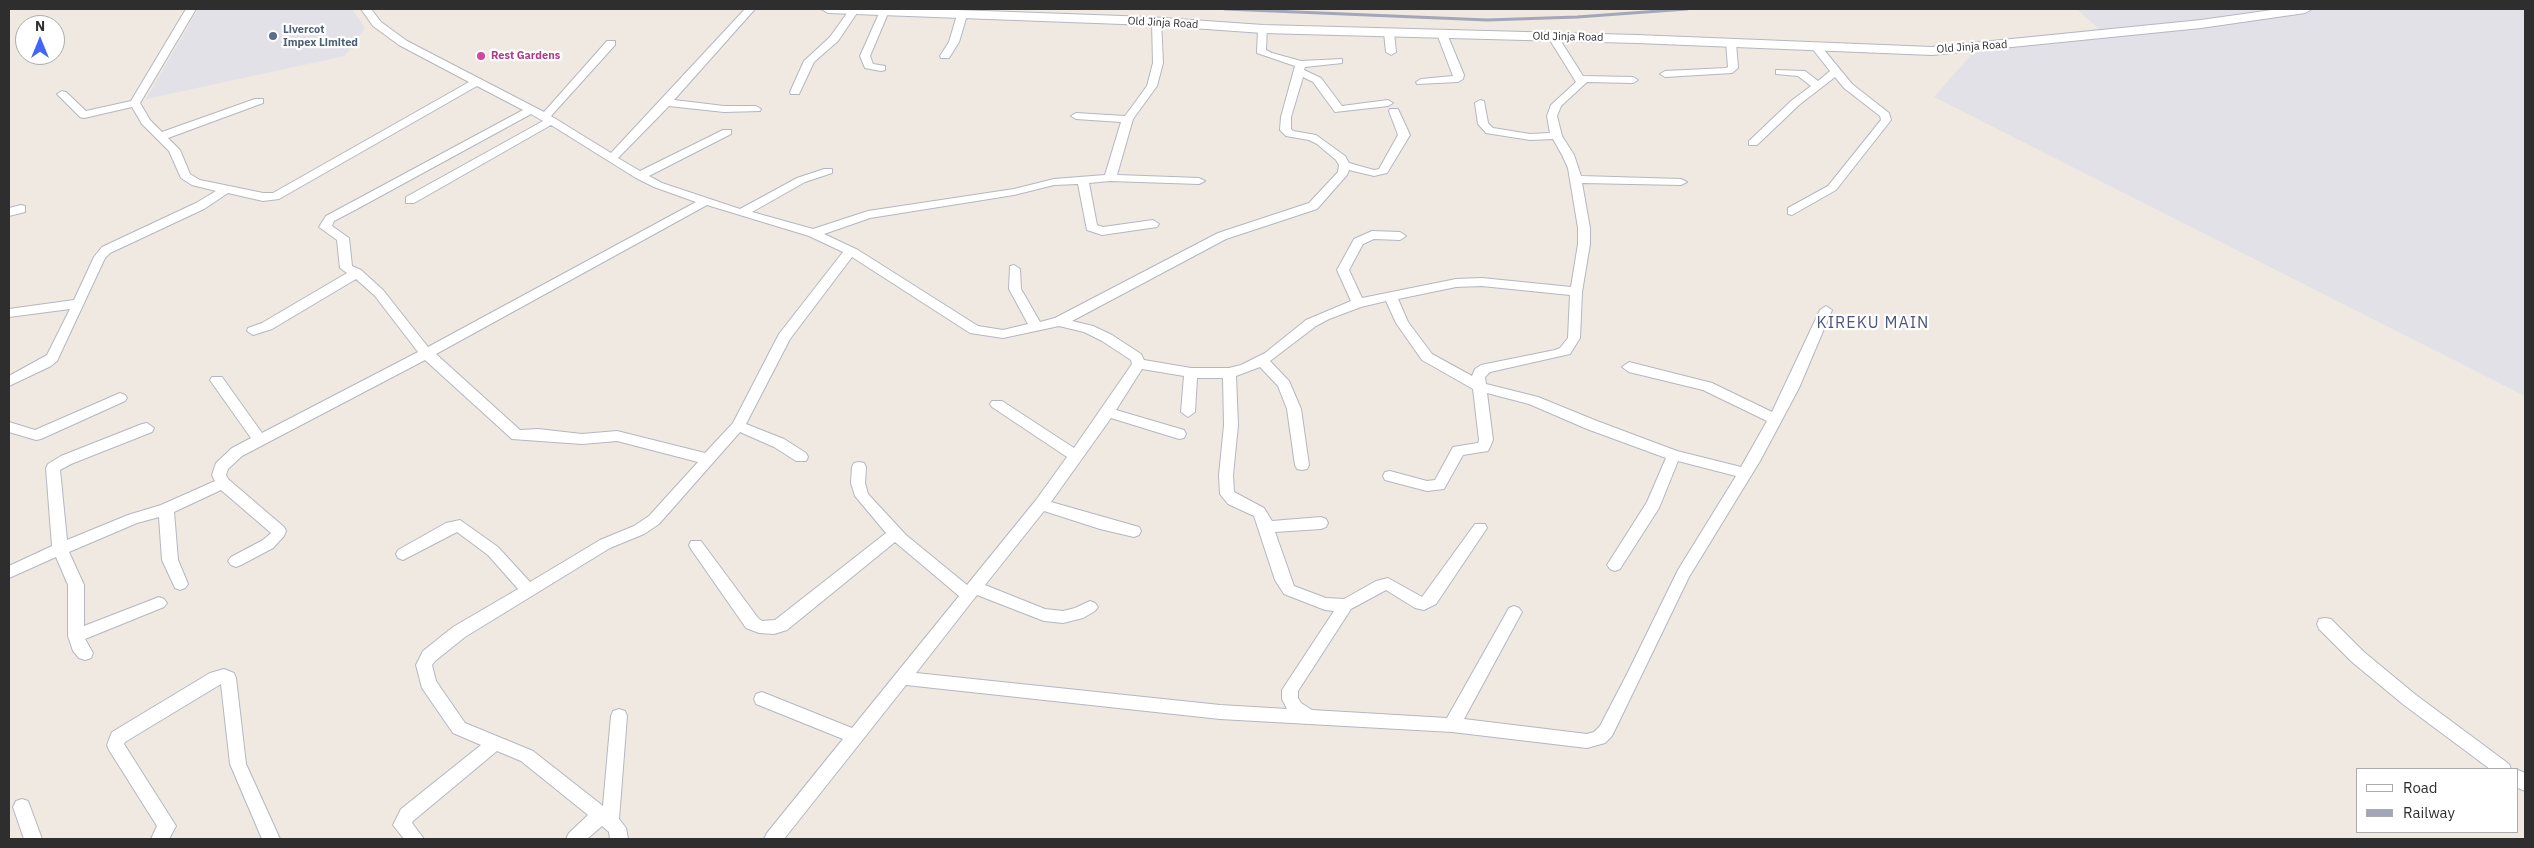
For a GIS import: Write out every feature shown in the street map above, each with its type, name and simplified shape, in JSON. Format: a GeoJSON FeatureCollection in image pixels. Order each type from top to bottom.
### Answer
{"type":"FeatureCollection","features":[{"type":"Feature","properties":{"kind":"main road","name":"Old Jinja Road"},"geometry":{"type":"LineString","coordinates":[[828,9],[1389,33],[1958,50],[2201,24],[2305,9]]}},
{"type":"Feature","properties":{"kind":"street"},"geometry":{"type":"LineString","coordinates":[[62,94],[84,115],[135,103],[190,9]]}},
{"type":"Feature","properties":{"kind":"street"},"geometry":{"type":"LineString","coordinates":[[366,9],[376,24],[403,43],[548,119],[640,176],[658,185],[742,213],[814,233],[850,251],[975,330],[1002,334],[1059,322],[1215,239],[1313,206],[1343,173],[1345,165],[1341,158],[1317,139],[1290,134],[1285,130],[1288,107],[1301,68]]}},
{"type":"Feature","properties":{"kind":"street"},"geometry":{"type":"LineString","coordinates":[[611,159],[666,102],[750,9]]}},
{"type":"Feature","properties":{"kind":"street"},"geometry":{"type":"LineString","coordinates":[[795,92],[809,61],[834,39],[854,10]]}},
{"type":"Feature","properties":{"kind":"street"},"geometry":{"type":"LineString","coordinates":[[881,68],[868,66],[865,56],[884,11]]}},
{"type":"Feature","properties":{"kind":"street"},"geometry":{"type":"LineString","coordinates":[[945,56],[954,42],[962,15]]}},
{"type":"Feature","properties":{"kind":"street"},"geometry":{"type":"LineString","coordinates":[[1110,178],[1120,138],[1128,119],[1152,86],[1158,63],[1157,22]]}},
{"type":"Feature","properties":{"kind":"street"},"geometry":{"type":"LineString","coordinates":[[1263,28],[1261,51],[1301,68],[1317,80],[1339,110],[1391,107],[1404,135],[1383,171],[1374,173],[1345,165]]}},
{"type":"Feature","properties":{"kind":"street"},"geometry":{"type":"LineString","coordinates":[[1389,33],[1391,52]]}},
{"type":"Feature","properties":{"kind":"street"},"geometry":{"type":"LineString","coordinates":[[1421,82],[1458,78],[1459,75],[1442,34]]}},
{"type":"Feature","properties":{"kind":"street"},"geometry":{"type":"LineString","coordinates":[[1390,476],[1427,486],[1439,485],[1458,451],[1483,447],[1486,440],[1478,377],[1486,368],[1565,351],[1574,338],[1576,292],[1584,244],[1576,179],[1568,155],[1556,136],[1552,123],[1553,110],[1582,83],[1553,37]]}},
{"type":"Feature","properties":{"kind":"street"},"geometry":{"type":"LineString","coordinates":[[1665,74],[1728,71],[1733,68],[1734,55],[1731,42]]}},
{"type":"Feature","properties":{"kind":"street"},"geometry":{"type":"LineString","coordinates":[[410,200],[482,161],[548,119],[584,71],[611,43]]}},
{"type":"Feature","properties":{"kind":"street"},"geometry":{"type":"LineString","coordinates":[[1792,212],[1832,188],[1886,120],[1885,115],[1848,86],[1816,47]]}},
{"type":"Feature","properties":{"kind":"street"},"geometry":{"type":"LineString","coordinates":[[1301,68],[1338,61]]}},
{"type":"Feature","properties":{"kind":"street"},"geometry":{"type":"LineString","coordinates":[[1780,72],[1801,73],[1818,85]]}},
{"type":"Feature","properties":{"kind":"street"},"geometry":{"type":"LineString","coordinates":[[1753,144],[1818,85],[1836,72]]}},
{"type":"Feature","properties":{"kind":"street"},"geometry":{"type":"LineString","coordinates":[[1581,79],[1633,80]]}},
{"type":"Feature","properties":{"kind":"street"},"geometry":{"type":"LineString","coordinates":[[135,103],[146,122],[174,150],[187,179],[268,198],[279,195],[478,81]]}},
{"type":"Feature","properties":{"kind":"street"},"geometry":{"type":"LineString","coordinates":[[162,136],[259,101]]}},
{"type":"Feature","properties":{"kind":"street"},"geometry":{"type":"LineString","coordinates":[[666,102],[724,109],[756,109]]}},
{"type":"Feature","properties":{"kind":"street"},"geometry":{"type":"LineString","coordinates":[[1480,103],[1483,124],[1490,131],[1530,137],[1556,136]]}},
{"type":"Feature","properties":{"kind":"street"},"geometry":{"type":"LineString","coordinates":[[531,110],[326,223],[325,227],[343,238],[346,268],[357,273],[379,293],[426,353],[517,435],[538,434],[582,439],[617,436],[708,459]]}},
{"type":"Feature","properties":{"kind":"street"},"geometry":{"type":"LineString","coordinates":[[1076,116],[1128,119]]}},
{"type":"Feature","properties":{"kind":"street"},"geometry":{"type":"LineString","coordinates":[[640,176],[727,132]]}},
{"type":"Feature","properties":{"kind":"street"},"geometry":{"type":"LineString","coordinates":[[742,213],[801,180],[828,171]]}},
{"type":"Feature","properties":{"kind":"street"},"geometry":{"type":"LineString","coordinates":[[814,233],[868,215],[1014,192],[1045,183],[1110,178],[1198,181]]}},
{"type":"Feature","properties":{"kind":"street"},"geometry":{"type":"LineString","coordinates":[[1083,179],[1091,228],[1102,231],[1153,224]]}},
{"type":"Feature","properties":{"kind":"street"},"geometry":{"type":"LineString","coordinates":[[1576,179],[1681,182]]}},
{"type":"Feature","properties":{"kind":"street"},"geometry":{"type":"LineString","coordinates":[[9,381],[46,363],[52,358],[100,257],[106,250],[200,206],[226,189]]}},
{"type":"Feature","properties":{"kind":"street"},"geometry":{"type":"LineString","coordinates":[[236,561],[268,544],[277,536],[279,531],[223,483],[219,471],[224,462],[237,452],[426,353],[706,201]]}},
{"type":"Feature","properties":{"kind":"street"},"geometry":{"type":"LineString","coordinates":[[1358,303],[1344,270],[1358,242],[1372,235],[1400,236]]}},
{"type":"Feature","properties":{"kind":"street"},"geometry":{"type":"LineString","coordinates":[[619,839],[617,828],[528,756],[496,742],[467,733],[454,722],[428,683],[424,665],[429,656],[459,632],[605,544],[649,524],[738,426],[784,337],[850,251]]}},
{"type":"Feature","properties":{"kind":"street"},"geometry":{"type":"LineString","coordinates":[[1014,269],[1015,289],[1036,327]]}},
{"type":"Feature","properties":{"kind":"street"},"geometry":{"type":"LineString","coordinates":[[253,331],[267,326],[357,273]]}},
{"type":"Feature","properties":{"kind":"street"},"geometry":{"type":"LineString","coordinates":[[1138,364],[1191,373],[1229,373],[1245,369],[1262,361],[1311,323],[1358,303],[1469,282],[1576,292]]}},
{"type":"Feature","properties":{"kind":"street"},"geometry":{"type":"LineString","coordinates":[[1391,298],[1402,323],[1427,357],[1480,387],[1532,400],[1592,425],[1674,455],[1743,473]]}},
{"type":"Feature","properties":{"kind":"street"},"geometry":{"type":"LineString","coordinates":[[9,313],[79,304]]}},
{"type":"Feature","properties":{"kind":"street"},"geometry":{"type":"LineString","coordinates":[[901,678],[1202,711],[1452,726],[1587,741],[1600,738],[1606,731],[1633,678],[1683,574],[1775,419],[1809,352],[1826,310]]}},
{"type":"Feature","properties":{"kind":"street"},"geometry":{"type":"LineString","coordinates":[[773,839],[1040,504],[1108,412],[1138,364],[1136,357],[1107,338],[1088,329],[1059,322]]}},
{"type":"Feature","properties":{"kind":"street"},"geometry":{"type":"LineString","coordinates":[[1262,361],[1284,384],[1294,409],[1302,465]]}},
{"type":"Feature","properties":{"kind":"street"},"geometry":{"type":"LineString","coordinates":[[1629,367],[1707,386],[1775,419]]}},
{"type":"Feature","properties":{"kind":"street"},"geometry":{"type":"LineString","coordinates":[[1188,412],[1191,373]]}},
{"type":"Feature","properties":{"kind":"street"},"geometry":{"type":"LineString","coordinates":[[1229,373],[1232,425],[1226,475],[1227,494],[1233,500],[1259,512],[1268,527],[1283,580],[1288,590],[1326,604],[1346,605]]}},
{"type":"Feature","properties":{"kind":"street"},"geometry":{"type":"LineString","coordinates":[[217,380],[260,440]]}},
{"type":"Feature","properties":{"kind":"street"},"geometry":{"type":"LineString","coordinates":[[9,428],[36,435],[120,398]]}},
{"type":"Feature","properties":{"kind":"street"},"geometry":{"type":"LineString","coordinates":[[997,404],[1074,456]]}},
{"type":"Feature","properties":{"kind":"street"},"geometry":{"type":"LineString","coordinates":[[1108,412],[1179,434]]}},
{"type":"Feature","properties":{"kind":"street"},"geometry":{"type":"LineString","coordinates":[[738,426],[779,443],[801,457]]}},
{"type":"Feature","properties":{"kind":"street"},"geometry":{"type":"LineString","coordinates":[[85,653],[76,636],[76,585],[60,549],[53,468],[66,460],[147,428]]}},
{"type":"Feature","properties":{"kind":"street"},"geometry":{"type":"LineString","coordinates":[[1616,565],[1654,504],[1674,455]]}},
{"type":"Feature","properties":{"kind":"street"},"geometry":{"type":"LineString","coordinates":[[859,467],[859,491],[895,534],[970,591],[1044,615],[1063,617],[1078,614],[1090,608]]}},
{"type":"Feature","properties":{"kind":"street"},"geometry":{"type":"LineString","coordinates":[[9,572],[133,519],[166,510],[223,483]]}},
{"type":"Feature","properties":{"kind":"street"},"geometry":{"type":"LineString","coordinates":[[1040,504],[1100,523],[1134,531]]}},
{"type":"Feature","properties":{"kind":"street"},"geometry":{"type":"LineString","coordinates":[[166,510],[170,560],[180,584]]}},
{"type":"Feature","properties":{"kind":"street"},"geometry":{"type":"LineString","coordinates":[[1268,527],[1321,523]]}},
{"type":"Feature","properties":{"kind":"street"},"geometry":{"type":"LineString","coordinates":[[403,554],[451,527],[460,526],[493,551],[529,591]]}},
{"type":"Feature","properties":{"kind":"street"},"geometry":{"type":"LineString","coordinates":[[1308,716],[1295,708],[1290,699],[1290,690],[1346,605],[1380,585],[1388,584],[1415,602],[1424,604],[1430,600],[1480,528]]}},
{"type":"Feature","properties":{"kind":"street"},"geometry":{"type":"LineString","coordinates":[[696,546],[752,623],[759,627],[774,628],[781,625],[825,592],[895,534]]}},
{"type":"Feature","properties":{"kind":"street"},"geometry":{"type":"LineString","coordinates":[[76,636],[159,603]]}},
{"type":"Feature","properties":{"kind":"street"},"geometry":{"type":"LineString","coordinates":[[1452,726],[1514,612]]}},
{"type":"Feature","properties":{"kind":"street"},"geometry":{"type":"LineString","coordinates":[[2325,624],[2358,657],[2410,700],[2502,768]]}},
{"type":"Feature","properties":{"kind":"street"},"geometry":{"type":"LineString","coordinates":[[160,839],[167,826],[115,745],[118,737],[216,678],[224,676],[228,678],[238,764],[272,839]]}},
{"type":"Feature","properties":{"kind":"street"},"geometry":{"type":"LineString","coordinates":[[762,699],[856,737]]}},
{"type":"Feature","properties":{"kind":"street"},"geometry":{"type":"LineString","coordinates":[[575,839],[606,819],[619,716]]}},
{"type":"Feature","properties":{"kind":"street"},"geometry":{"type":"LineString","coordinates":[[414,839],[402,825],[407,815],[496,742]]}},
{"type":"Feature","properties":{"kind":"street"},"geometry":{"type":"LineString","coordinates":[[22,807],[33,839]]}},
{"type":"Feature","properties":{"kind":"shaded area"},"geometry":{"type":"Polygon","coordinates":[[[198,9],[352,9],[365,28],[345,56],[146,99],[198,9]]]}},
{"type":"Feature","properties":{"kind":"shaded area"},"geometry":{"type":"Polygon","coordinates":[[[2077,9],[2525,9],[2525,396],[1934,97],[1970,56],[1966,43],[2099,29],[2077,9]]]}},
{"type":"Feature","properties":{"kind":"railway"},"geometry":{"type":"LineString","coordinates":[[1225,9],[1487,20],[1577,17],[1687,9]]}},
{"type":"Feature","properties":{"kind":"place","name":"Livercot Impex Limited"},"geometry":{"type":"Point","coordinates":[273,36]}},
{"type":"Feature","properties":{"kind":"place","name":"Rest Gardens"},"geometry":{"type":"Point","coordinates":[481,56]}},
{"type":"Feature","properties":{"kind":"district","name":"KIREKU MAIN"},"geometry":{"type":"Point","coordinates":[1873,323]}}]}
